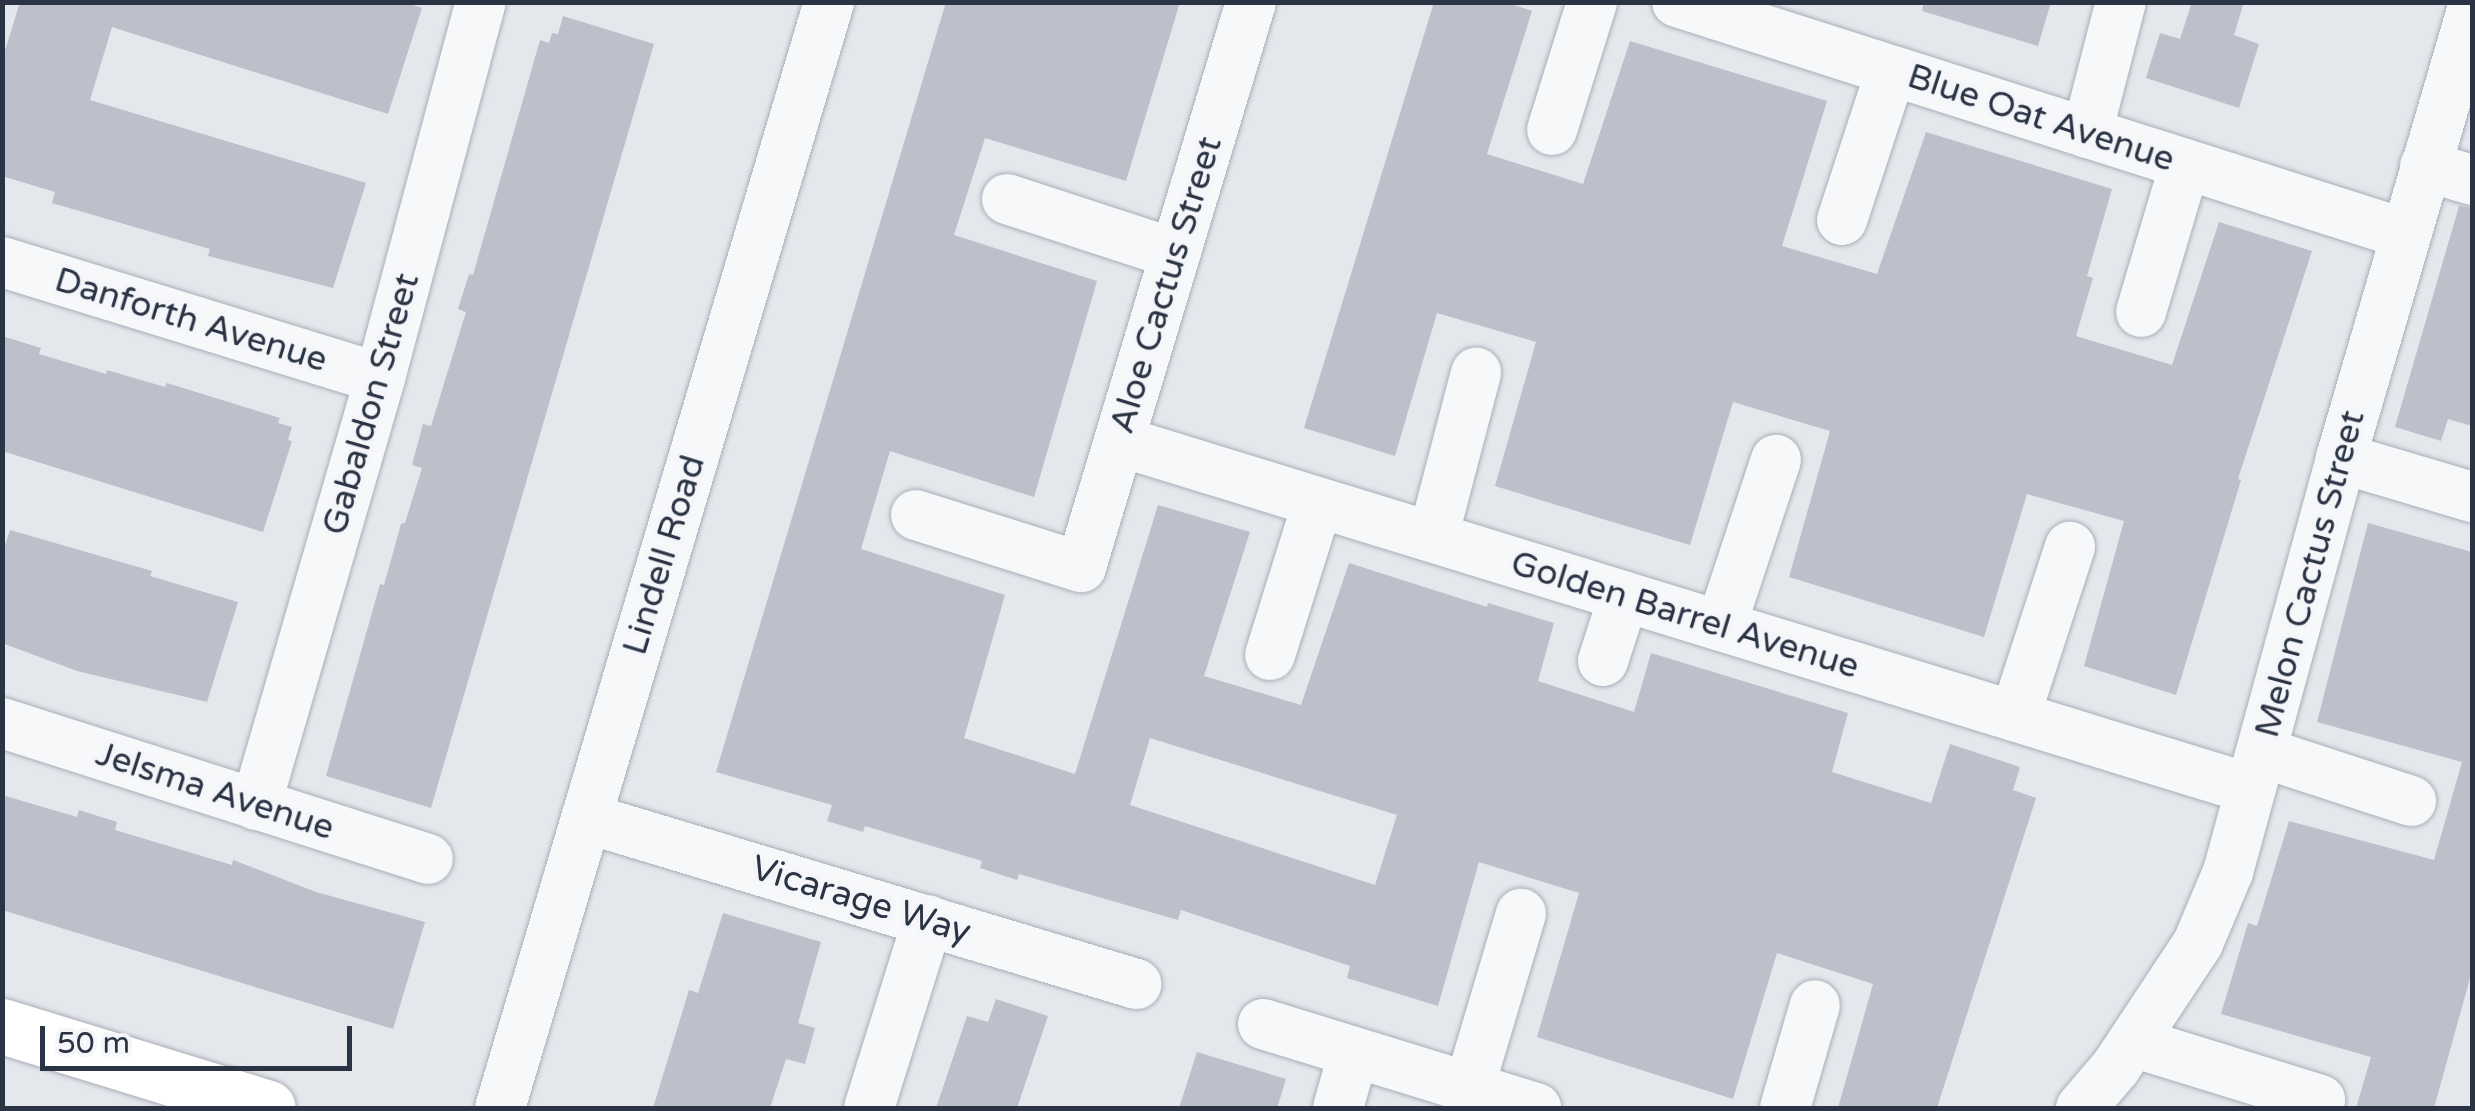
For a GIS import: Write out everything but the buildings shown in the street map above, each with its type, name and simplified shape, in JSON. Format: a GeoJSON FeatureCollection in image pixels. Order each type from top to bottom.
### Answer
{"type":"FeatureCollection","features":[{"type":"Feature","properties":{"kind":"main road"},"geometry":{"type":"LineString","coordinates":[[2,1026],[268,1108]]}},
{"type":"Feature","properties":{"kind":"street","name":"Gabaldon Street"},"geometry":{"type":"LineString","coordinates":[[256,805],[380,378],[481,2]]}},
{"type":"Feature","properties":{"kind":"street","name":"Lindell Road"},"geometry":{"type":"LineString","coordinates":[[500,1108],[829,2]]}},
{"type":"Feature","properties":{"kind":"street","name":"Aloe Cactus Street"},"geometry":{"type":"LineString","coordinates":[[916,514],[1082,567],[1251,2]]}},
{"type":"Feature","properties":{"kind":"street"},"geometry":{"type":"LineString","coordinates":[[1552,130],[1592,2]]}},
{"type":"Feature","properties":{"kind":"street","name":"Blue Oat Avenue"},"geometry":{"type":"LineString","coordinates":[[1677,2],[1790,20],[1891,71],[2405,234]]}},
{"type":"Feature","properties":{"kind":"street"},"geometry":{"type":"LineString","coordinates":[[2087,133],[2122,2]]}},
{"type":"Feature","properties":{"kind":"street","name":"Melon Cactus Street"},"geometry":{"type":"LineString","coordinates":[[2081,1108],[2133,1042],[2198,943],[2228,872],[2405,234],[2472,9]]}},
{"type":"Feature","properties":{"kind":"street"},"geometry":{"type":"LineString","coordinates":[[1842,220],[1891,71]]}},
{"type":"Feature","properties":{"kind":"street"},"geometry":{"type":"LineString","coordinates":[[2142,312],[2185,164]]}},
{"type":"Feature","properties":{"kind":"street"},"geometry":{"type":"LineString","coordinates":[[2426,166],[2472,180]]}},
{"type":"Feature","properties":{"kind":"street"},"geometry":{"type":"LineString","coordinates":[[1006,199],[1175,254]]}},
{"type":"Feature","properties":{"kind":"street","name":"Danforth Avenue"},"geometry":{"type":"LineString","coordinates":[[2,262],[380,378]]}},
{"type":"Feature","properties":{"kind":"street"},"geometry":{"type":"LineString","coordinates":[[1432,537],[1476,373]]}},
{"type":"Feature","properties":{"kind":"street","name":"Golden Barrel Avenue"},"geometry":{"type":"LineString","coordinates":[[1120,441],[2015,716],[2411,800]]}},
{"type":"Feature","properties":{"kind":"street"},"geometry":{"type":"LineString","coordinates":[[2342,458],[2472,497]]}},
{"type":"Feature","properties":{"kind":"street"},"geometry":{"type":"LineString","coordinates":[[1721,626],[1776,460]]}},
{"type":"Feature","properties":{"kind":"street"},"geometry":{"type":"LineString","coordinates":[[1270,655],[1318,502]]}},
{"type":"Feature","properties":{"kind":"street"},"geometry":{"type":"LineString","coordinates":[[2015,716],[2070,547]]}},
{"type":"Feature","properties":{"kind":"street"},"geometry":{"type":"LineString","coordinates":[[1603,661],[1624,596]]}},
{"type":"Feature","properties":{"kind":"street","name":"Jelsma Avenue"},"geometry":{"type":"LineString","coordinates":[[2,724],[428,858]]}},
{"type":"Feature","properties":{"kind":"street","name":"Vicarage Way"},"geometry":{"type":"LineString","coordinates":[[586,818],[1136,984]]}},
{"type":"Feature","properties":{"kind":"street"},"geometry":{"type":"LineString","coordinates":[[1469,1088],[1521,914]]}},
{"type":"Feature","properties":{"kind":"street"},"geometry":{"type":"LineString","coordinates":[[869,1108],[928,920]]}},
{"type":"Feature","properties":{"kind":"street"},"geometry":{"type":"LineString","coordinates":[[1786,1108],[1814,1006]]}},
{"type":"Feature","properties":{"kind":"street"},"geometry":{"type":"LineString","coordinates":[[1262,1024],[1536,1108]]}},
{"type":"Feature","properties":{"kind":"street"},"geometry":{"type":"LineString","coordinates":[[2133,1042],[2320,1100]]}},
{"type":"Feature","properties":{"kind":"street"},"geometry":{"type":"LineString","coordinates":[[1338,1108],[1354,1052]]}}]}
